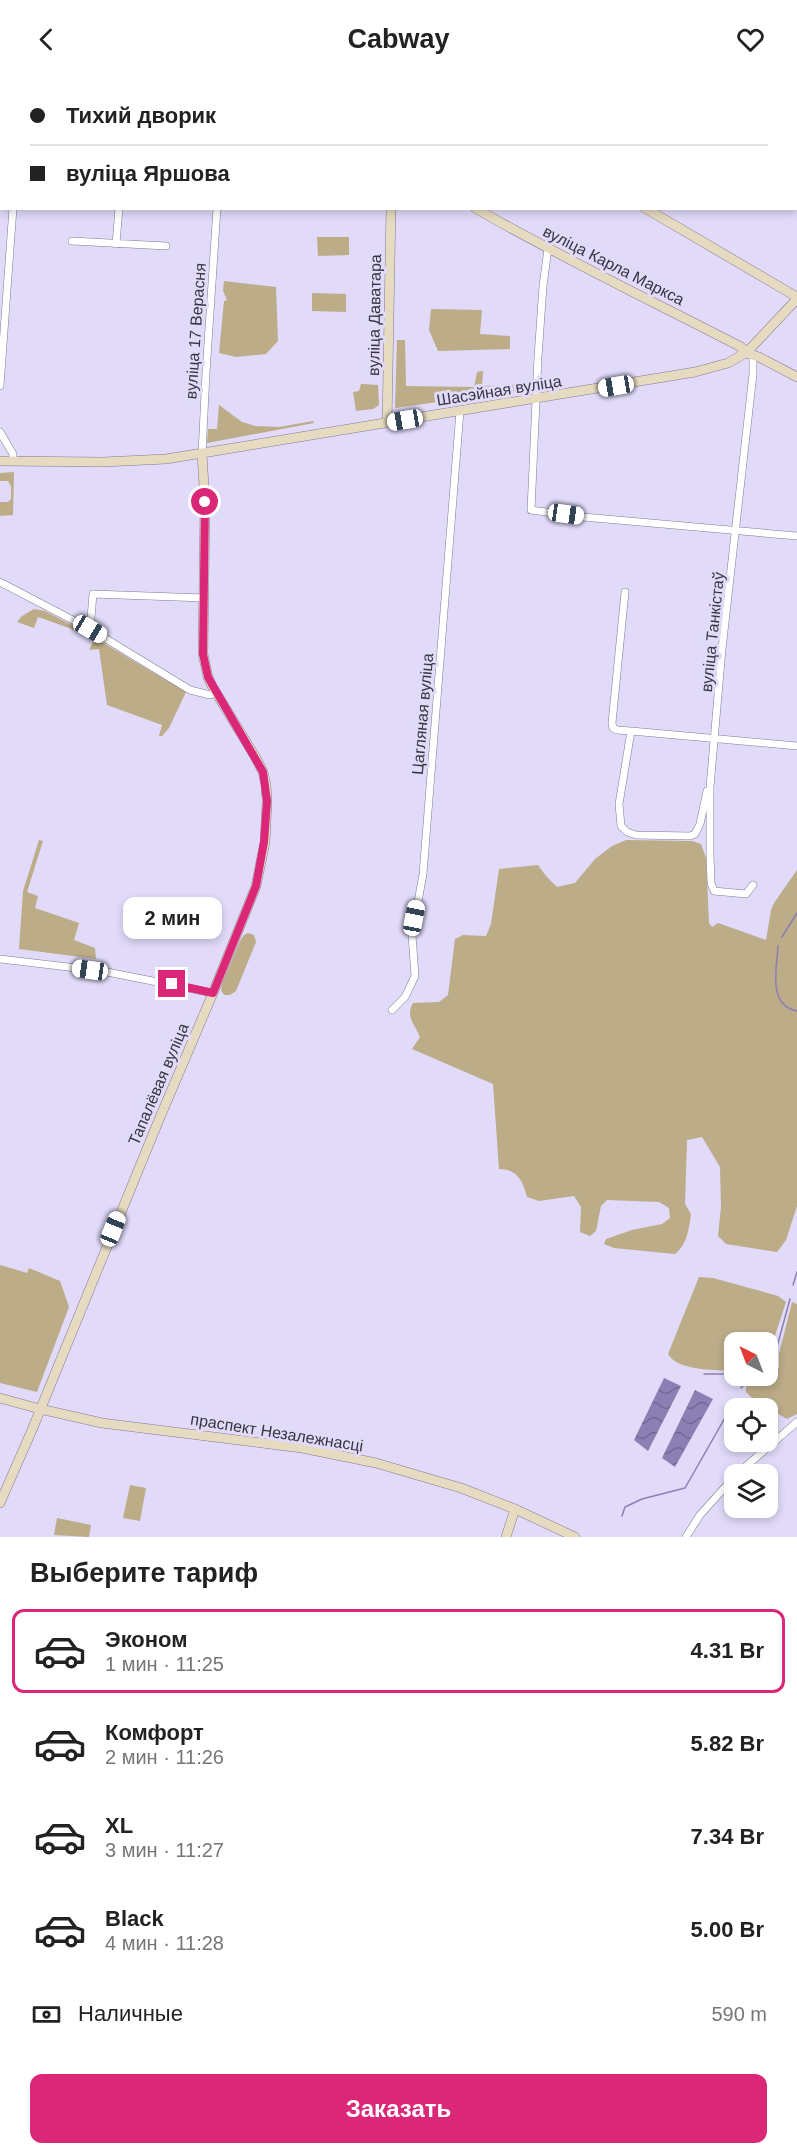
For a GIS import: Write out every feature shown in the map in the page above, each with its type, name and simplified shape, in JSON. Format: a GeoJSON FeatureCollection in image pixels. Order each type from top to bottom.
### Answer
{"type":"FeatureCollection","features":[{"type":"Feature","properties":{"kind":"main road","name":"вуліца Даватара"},"geometry":{"type":"LineString","coordinates":[[387,423],[391,210]]}},
{"type":"Feature","properties":{"kind":"main road","name":"вуліца Карла Маркса"},"geometry":{"type":"LineString","coordinates":[[479,210],[548,249],[797,376]]}},
{"type":"Feature","properties":{"kind":"main road"},"geometry":{"type":"LineString","coordinates":[[648,210],[797,298]]}},
{"type":"Feature","properties":{"kind":"main road","name":"Шасэйная вуліца"},"geometry":{"type":"LineString","coordinates":[[0,461],[144,461],[202,454],[695,372],[728,363],[750,353],[797,298]]}},
{"type":"Feature","properties":{"kind":"main road","name":"Тапалёвая вуліца"},"geometry":{"type":"LineString","coordinates":[[0,1503],[256,886],[264,842],[267,801],[263,772],[208,677],[203,654],[205,502],[202,454]]}},
{"type":"Feature","properties":{"kind":"main road","name":"праспект Незалежнасці"},"geometry":{"type":"LineString","coordinates":[[0,1398],[40,1409],[128,1427],[329,1453],[376,1463],[461,1488],[515,1509],[575,1537]]}},
{"type":"Feature","properties":{"kind":"main road"},"geometry":{"type":"LineString","coordinates":[[506,1537],[515,1509]]}},
{"type":"Feature","properties":{"kind":"street"},"geometry":{"type":"LineString","coordinates":[[0,386],[13,210]]}},
{"type":"Feature","properties":{"kind":"street"},"geometry":{"type":"LineString","coordinates":[[116,244],[119,210]]}},
{"type":"Feature","properties":{"kind":"street","name":"вуліца 17 Верасня"},"geometry":{"type":"LineString","coordinates":[[202,454],[217,210]]}},
{"type":"Feature","properties":{"kind":"street"},"geometry":{"type":"LineString","coordinates":[[72,241],[166,246]]}},
{"type":"Feature","properties":{"kind":"street"},"geometry":{"type":"LineString","coordinates":[[548,249],[543,286],[531,510],[583,517],[797,536]]}},
{"type":"Feature","properties":{"kind":"street","name":"вуліца Танкістаў"},"geometry":{"type":"LineString","coordinates":[[750,353],[753,374],[722,650],[710,787],[710,855],[711,883],[714,891],[746,894],[753,885]]}},
{"type":"Feature","properties":{"kind":"street","name":"Цагляная вуліца"},"geometry":{"type":"LineString","coordinates":[[392,1010],[405,997],[415,976],[412,935],[423,874],[460,411]]}},
{"type":"Feature","properties":{"kind":"street"},"geometry":{"type":"LineString","coordinates":[[0,432],[13,454],[13,461]]}},
{"type":"Feature","properties":{"kind":"street"},"geometry":{"type":"LineString","coordinates":[[0,582],[90,629],[190,690],[210,695],[217,693]]}},
{"type":"Feature","properties":{"kind":"street"},"geometry":{"type":"LineString","coordinates":[[625,592],[613,728],[797,746]]}},
{"type":"Feature","properties":{"kind":"street"},"geometry":{"type":"LineString","coordinates":[[90,629],[93,594],[204,598]]}},
{"type":"Feature","properties":{"kind":"street","name":"вуліца Танкістаў"},"geometry":{"type":"LineString","coordinates":[[631,731],[619,804],[621,826],[627,832],[636,835],[690,836],[695,834],[700,824],[707,789],[710,787]]}},
{"type":"Feature","properties":{"kind":"street"},"geometry":{"type":"LineString","coordinates":[[0,959],[102,971],[213,993]]}},
{"type":"Feature","properties":{"kind":"street"},"geometry":{"type":"LineString","coordinates":[[749,1464],[797,1422]]}},
{"type":"Feature","properties":{"kind":"street"},"geometry":{"type":"LineString","coordinates":[[686,1537],[700,1515],[724,1488]]}},
{"type":"Feature","properties":{"kind":"shaded area"},"geometry":{"type":"Polygon","coordinates":[[[317,237],[349,237],[349,255],[318,256],[317,237]]]}},
{"type":"Feature","properties":{"kind":"shaded area"},"geometry":{"type":"Polygon","coordinates":[[[224,281],[276,287],[278,341],[266,354],[236,357],[219,353],[224,301],[227,300],[223,291],[224,281]]]}},
{"type":"Feature","properties":{"kind":"shaded area"},"geometry":{"type":"Polygon","coordinates":[[[312,293],[346,294],[346,312],[312,311],[312,293]]]}},
{"type":"Feature","properties":{"kind":"shaded area"},"geometry":{"type":"Polygon","coordinates":[[[431,309],[482,310],[480,334],[510,336],[510,349],[438,351],[429,330],[431,309]]]}},
{"type":"Feature","properties":{"kind":"shaded area"},"geometry":{"type":"Polygon","coordinates":[[[397,340],[405,340],[406,386],[474,387],[477,372],[483,371],[482,386],[532,384],[532,389],[395,408],[397,340]]]}},
{"type":"Feature","properties":{"kind":"shaded area"},"geometry":{"type":"Polygon","coordinates":[[[361,384],[378,385],[379,405],[373,409],[356,411],[353,392],[359,391],[361,384]]]}},
{"type":"Feature","properties":{"kind":"shaded area"},"geometry":{"type":"Polygon","coordinates":[[[219,405],[242,422],[255,426],[279,427],[313,421],[314,423],[207,443],[208,429],[217,429],[219,405]]]}},
{"type":"Feature","properties":{"kind":"shaded area"},"geometry":{"type":"Polygon","coordinates":[[[14,472],[13,515],[0,516],[0,502],[8,502],[11,499],[11,486],[8,481],[0,481],[0,473],[14,472]]]}},
{"type":"Feature","properties":{"kind":"shaded area"},"geometry":{"type":"Polygon","coordinates":[[[34,609],[45,611],[87,633],[38,617],[34,628],[17,622],[34,609]]]}},
{"type":"Feature","properties":{"kind":"shaded area"},"geometry":{"type":"Polygon","coordinates":[[[95,638],[186,692],[169,728],[162,736],[159,736],[162,725],[107,705],[99,649],[89,650],[95,638]]]}},
{"type":"Feature","properties":{"kind":"shaded area"},"geometry":{"type":"Polygon","coordinates":[[[39,840],[43,841],[27,892],[38,896],[35,908],[79,923],[74,940],[95,948],[96,959],[19,949],[23,891],[39,840]]]}},
{"type":"Feature","properties":{"kind":"shaded area"},"geometry":{"type":"Polygon","coordinates":[[[626,840],[692,841],[701,844],[706,858],[709,923],[712,927],[718,923],[766,940],[774,903],[797,870],[797,1206],[786,1240],[777,1252],[726,1244],[718,1236],[721,1207],[720,1167],[702,1137],[687,1140],[685,1204],[691,1214],[685,1241],[675,1254],[614,1248],[604,1244],[606,1239],[632,1230],[662,1224],[670,1218],[669,1208],[659,1202],[607,1200],[601,1206],[596,1231],[590,1236],[580,1232],[581,1207],[574,1196],[539,1201],[527,1197],[515,1174],[499,1169],[493,1084],[412,1049],[420,1037],[410,1016],[413,1003],[439,1002],[448,995],[455,939],[463,935],[486,936],[491,924],[499,869],[538,865],[557,887],[575,883],[595,859],[612,846],[626,840]]]}},
{"type":"Feature","properties":{"kind":"shaded area"},"geometry":{"type":"Polygon","coordinates":[[[248,933],[254,935],[256,942],[236,991],[230,995],[224,995],[221,990],[222,984],[240,941],[248,933]]]}},
{"type":"Feature","properties":{"kind":"shaded area"},"geometry":{"type":"Polygon","coordinates":[[[0,1265],[27,1273],[29,1268],[60,1281],[69,1307],[37,1392],[0,1383],[0,1265]]]}},
{"type":"Feature","properties":{"kind":"shaded area"},"geometry":{"type":"Polygon","coordinates":[[[699,1277],[713,1278],[778,1296],[786,1302],[776,1332],[724,1332],[724,1371],[688,1367],[673,1360],[668,1354],[699,1277]]]}},
{"type":"Feature","properties":{"kind":"shaded area"},"geometry":{"type":"Polygon","coordinates":[[[792,1302],[797,1304],[797,1414],[787,1419],[778,1414],[778,1398],[752,1398],[746,1392],[747,1386],[778,1386],[779,1354],[792,1302]]]}},
{"type":"Feature","properties":{"kind":"shaded area"},"geometry":{"type":"Polygon","coordinates":[[[130,1485],[146,1488],[140,1521],[123,1518],[130,1485]]]}},
{"type":"Feature","properties":{"kind":"shaded area"},"geometry":{"type":"Polygon","coordinates":[[[57,1518],[91,1525],[89,1537],[54,1535],[57,1518]]]}},
{"type":"Feature","properties":{"kind":"water"},"geometry":{"type":"Polygon","coordinates":[[[664,1378],[681,1386],[648,1451],[634,1440],[664,1378]]]}},
{"type":"Feature","properties":{"kind":"water"},"geometry":{"type":"Polygon","coordinates":[[[695,1390],[713,1399],[675,1467],[662,1458],[695,1390]]]}},
{"type":"Feature","properties":{"kind":"waterway"},"geometry":{"type":"LineString","coordinates":[[782,937],[797,913]]}},
{"type":"Feature","properties":{"kind":"waterway"},"geometry":{"type":"LineString","coordinates":[[778,946],[776,975],[778,994],[781,1001],[797,1011]]}},
{"type":"Feature","properties":{"kind":"waterway"},"geometry":{"type":"LineString","coordinates":[[793,1285],[797,1272]]}},
{"type":"Feature","properties":{"kind":"waterway"},"geometry":{"type":"LineString","coordinates":[[778,1343],[790,1299]]}},
{"type":"Feature","properties":{"kind":"waterway"},"geometry":{"type":"LineString","coordinates":[[704,1374],[724,1374]]}},
{"type":"Feature","properties":{"kind":"waterway"},"geometry":{"type":"LineString","coordinates":[[622,1516],[625,1507],[642,1499],[685,1488],[724,1420]]}},
{"type":"Feature","properties":{"kind":"route"},"geometry":{"type":"LineString","coordinates":[[172,984],[213,993],[256,886],[267,820],[266,785],[263,772],[208,677],[203,654],[205,502]]}}]}
